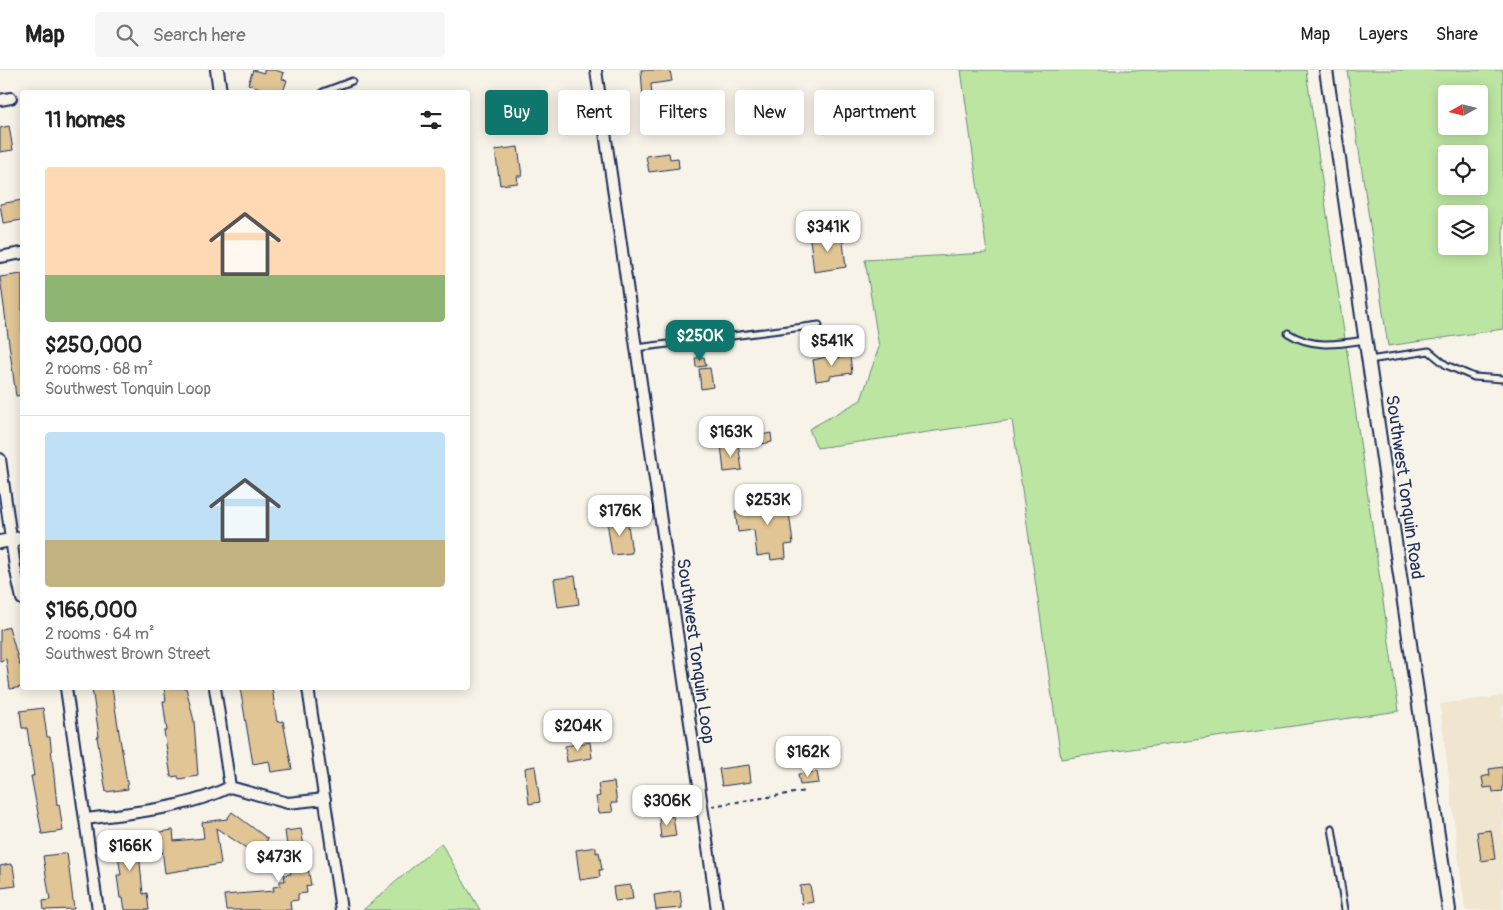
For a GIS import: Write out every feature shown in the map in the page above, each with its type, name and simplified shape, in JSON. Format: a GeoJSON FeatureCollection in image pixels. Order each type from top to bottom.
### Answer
{"type":"FeatureCollection","features":[{"type":"Feature","properties":{"kind":"street"},"geometry":{"type":"LineString","coordinates":[[217,70],[220,90]]}},
{"type":"Feature","properties":{"kind":"street","name":"Southwest Tonquin Loop"},"geometry":{"type":"LineString","coordinates":[[596,70],[717,910]]}},
{"type":"Feature","properties":{"kind":"street","name":"Southwest Tonquin Road"},"geometry":{"type":"LineString","coordinates":[[1326,70],[1449,910]]}},
{"type":"Feature","properties":{"kind":"street"},"geometry":{"type":"LineString","coordinates":[[0,257],[20,253]]}},
{"type":"Feature","properties":{"kind":"street"},"geometry":{"type":"LineString","coordinates":[[0,458],[15,567],[20,590]]}},
{"type":"Feature","properties":{"kind":"street"},"geometry":{"type":"LineString","coordinates":[[66,690],[98,910]]}},
{"type":"Feature","properties":{"kind":"street"},"geometry":{"type":"LineString","coordinates":[[215,690],[230,786]]}},
{"type":"Feature","properties":{"kind":"street"},"geometry":{"type":"LineString","coordinates":[[308,690],[341,910]]}},
{"type":"Feature","properties":{"kind":"street"},"geometry":{"type":"LineString","coordinates":[[86,819],[182,805],[207,798],[230,786],[288,803],[325,799]]}},
{"type":"Feature","properties":{"kind":"lane"},"geometry":{"type":"LineString","coordinates":[[328,90],[352,81]]}},
{"type":"Feature","properties":{"kind":"lane"},"geometry":{"type":"LineString","coordinates":[[636,348],[819,324]]}},
{"type":"Feature","properties":{"kind":"lane"},"geometry":{"type":"LineString","coordinates":[[1288,333],[1301,341],[1332,345],[1366,340]]}},
{"type":"Feature","properties":{"kind":"lane"},"geometry":{"type":"LineString","coordinates":[[1369,360],[1429,350],[1446,365],[1474,377],[1503,379]]}},
{"type":"Feature","properties":{"kind":"lane"},"geometry":{"type":"LineString","coordinates":[[1332,828],[1344,910]]}},
{"type":"Feature","properties":{"kind":"path"},"geometry":{"type":"LineString","coordinates":[[702,807],[806,791]]}},
{"type":"Feature","properties":{"kind":"shaded area"},"geometry":{"type":"Polygon","coordinates":[[[1503,696],[1503,910],[1465,910],[1440,704],[1503,696]]]}},
{"type":"Feature","properties":{"kind":"green space"},"geometry":{"type":"Polygon","coordinates":[[[961,70],[1306,70],[1399,711],[1061,759],[1012,420],[817,448],[809,429],[861,400],[879,347],[865,260],[987,253],[961,70]]]}},
{"type":"Feature","properties":{"kind":"green space"},"geometry":{"type":"Polygon","coordinates":[[[1347,70],[1503,70],[1503,329],[1388,346],[1347,70]]]}},
{"type":"Feature","properties":{"kind":"green space"},"geometry":{"type":"Polygon","coordinates":[[[441,843],[480,910],[363,910],[441,843]]]}},
{"type":"Feature","properties":{"kind":"building"},"geometry":{"type":"Polygon","coordinates":[[[253,70],[264,73],[264,70],[275,70],[284,73],[282,79],[287,80],[284,90],[267,90],[248,84],[253,70]]]}},
{"type":"Feature","properties":{"kind":"building"},"geometry":{"type":"Polygon","coordinates":[[[641,70],[670,70],[672,81],[651,84],[651,90],[642,90],[641,70]]]}},
{"type":"Feature","properties":{"kind":"building"},"geometry":{"type":"Polygon","coordinates":[[[9,126],[13,150],[0,152],[0,128],[9,126]]]}},
{"type":"Feature","properties":{"kind":"building"},"geometry":{"type":"Polygon","coordinates":[[[518,147],[522,176],[517,176],[518,183],[500,185],[495,150],[518,147]]]}},
{"type":"Feature","properties":{"kind":"building"},"geometry":{"type":"Polygon","coordinates":[[[669,153],[670,159],[678,158],[679,168],[649,172],[646,156],[669,153]]]}},
{"type":"Feature","properties":{"kind":"building"},"geometry":{"type":"Polygon","coordinates":[[[20,200],[20,220],[3,223],[0,204],[20,200]]]}},
{"type":"Feature","properties":{"kind":"building"},"geometry":{"type":"Polygon","coordinates":[[[842,234],[846,267],[814,272],[810,239],[842,234]]]}},
{"type":"Feature","properties":{"kind":"building"},"geometry":{"type":"Polygon","coordinates":[[[20,274],[20,395],[16,396],[0,277],[20,274]]]}},
{"type":"Feature","properties":{"kind":"building"},"geometry":{"type":"Polygon","coordinates":[[[838,354],[838,358],[850,356],[852,373],[830,376],[830,379],[816,381],[813,360],[838,354]]]}},
{"type":"Feature","properties":{"kind":"building"},"geometry":{"type":"Polygon","coordinates":[[[704,357],[706,366],[696,367],[695,358],[704,357]]]}},
{"type":"Feature","properties":{"kind":"building"},"geometry":{"type":"Polygon","coordinates":[[[710,368],[713,387],[701,389],[699,369],[710,368]]]}},
{"type":"Feature","properties":{"kind":"building"},"geometry":{"type":"Polygon","coordinates":[[[771,433],[772,442],[762,444],[761,435],[771,433]]]}},
{"type":"Feature","properties":{"kind":"building"},"geometry":{"type":"Polygon","coordinates":[[[738,443],[742,470],[724,472],[721,445],[738,443]]]}},
{"type":"Feature","properties":{"kind":"building"},"geometry":{"type":"Polygon","coordinates":[[[778,493],[778,497],[787,496],[793,544],[785,545],[786,558],[771,560],[770,554],[757,556],[754,530],[738,532],[735,511],[762,507],[760,496],[778,493]]]}},
{"type":"Feature","properties":{"kind":"building"},"geometry":{"type":"Polygon","coordinates":[[[627,518],[632,553],[612,555],[607,521],[627,518]]]}},
{"type":"Feature","properties":{"kind":"building"},"geometry":{"type":"Polygon","coordinates":[[[575,576],[579,604],[558,607],[554,579],[575,576]]]}},
{"type":"Feature","properties":{"kind":"building"},"geometry":{"type":"Polygon","coordinates":[[[9,627],[20,666],[20,687],[10,689],[6,659],[0,661],[0,630],[9,627]]]}},
{"type":"Feature","properties":{"kind":"building"},"geometry":{"type":"Polygon","coordinates":[[[92,690],[112,690],[128,789],[106,792],[97,737],[99,736],[92,690]]]}},
{"type":"Feature","properties":{"kind":"building"},"geometry":{"type":"Polygon","coordinates":[[[164,690],[186,690],[194,721],[198,776],[179,779],[178,776],[171,777],[164,731],[167,731],[163,701],[166,701],[164,690]]]}},
{"type":"Feature","properties":{"kind":"building"},"geometry":{"type":"Polygon","coordinates":[[[240,690],[272,690],[277,722],[283,721],[292,769],[271,772],[269,761],[253,764],[240,690]]]}},
{"type":"Feature","properties":{"kind":"building"},"geometry":{"type":"Polygon","coordinates":[[[43,708],[47,737],[50,737],[57,805],[59,804],[63,831],[42,834],[31,776],[34,776],[27,728],[22,728],[20,711],[43,708]]]}},
{"type":"Feature","properties":{"kind":"building"},"geometry":{"type":"Polygon","coordinates":[[[590,742],[592,758],[567,762],[565,746],[590,742]]]}},
{"type":"Feature","properties":{"kind":"building"},"geometry":{"type":"Polygon","coordinates":[[[749,765],[751,782],[722,786],[719,769],[749,765]]]}},
{"type":"Feature","properties":{"kind":"building"},"geometry":{"type":"Polygon","coordinates":[[[535,766],[540,802],[529,804],[525,768],[535,766]]]}},
{"type":"Feature","properties":{"kind":"building"},"geometry":{"type":"Polygon","coordinates":[[[1503,767],[1503,791],[1493,792],[1492,787],[1484,788],[1482,777],[1490,775],[1489,769],[1503,767]]]}},
{"type":"Feature","properties":{"kind":"building"},"geometry":{"type":"Polygon","coordinates":[[[817,772],[819,783],[800,785],[798,774],[817,772]]]}},
{"type":"Feature","properties":{"kind":"building"},"geometry":{"type":"Polygon","coordinates":[[[614,782],[617,803],[611,803],[613,812],[599,813],[596,797],[600,796],[598,784],[614,782]]]}},
{"type":"Feature","properties":{"kind":"building"},"geometry":{"type":"Polygon","coordinates":[[[232,812],[268,839],[254,858],[246,852],[249,850],[216,828],[221,864],[165,873],[160,832],[173,830],[174,841],[204,838],[202,822],[227,819],[232,812]]]}},
{"type":"Feature","properties":{"kind":"building"},"geometry":{"type":"Polygon","coordinates":[[[673,816],[676,836],[661,838],[659,818],[673,816]]]}},
{"type":"Feature","properties":{"kind":"building"},"geometry":{"type":"Polygon","coordinates":[[[301,829],[311,885],[306,886],[307,893],[298,894],[298,900],[290,901],[291,910],[226,910],[224,895],[274,891],[273,887],[280,886],[280,881],[285,881],[284,875],[291,874],[285,831],[301,829]]]}},
{"type":"Feature","properties":{"kind":"building"},"geometry":{"type":"Polygon","coordinates":[[[1491,830],[1495,859],[1481,861],[1477,832],[1491,830]]]}},
{"type":"Feature","properties":{"kind":"building"},"geometry":{"type":"Polygon","coordinates":[[[137,832],[143,894],[147,893],[149,910],[125,910],[123,898],[120,898],[117,875],[121,875],[118,855],[116,855],[115,845],[109,845],[108,836],[137,832]]]}},
{"type":"Feature","properties":{"kind":"building"},"geometry":{"type":"Polygon","coordinates":[[[596,847],[596,853],[599,852],[602,870],[599,870],[600,877],[580,880],[576,850],[596,847]]]}},
{"type":"Feature","properties":{"kind":"building"},"geometry":{"type":"Polygon","coordinates":[[[67,853],[74,909],[44,910],[43,901],[50,900],[43,856],[67,853]]]}},
{"type":"Feature","properties":{"kind":"building"},"geometry":{"type":"Polygon","coordinates":[[[10,864],[13,866],[16,886],[0,888],[0,866],[10,864]]]}},
{"type":"Feature","properties":{"kind":"building"},"geometry":{"type":"Polygon","coordinates":[[[631,885],[633,899],[615,901],[613,887],[631,885]]]}},
{"type":"Feature","properties":{"kind":"building"},"geometry":{"type":"Polygon","coordinates":[[[810,885],[813,902],[802,904],[800,886],[810,885]]]}},
{"type":"Feature","properties":{"kind":"building"},"geometry":{"type":"Polygon","coordinates":[[[680,891],[682,908],[656,910],[654,895],[680,891]]]}}]}
